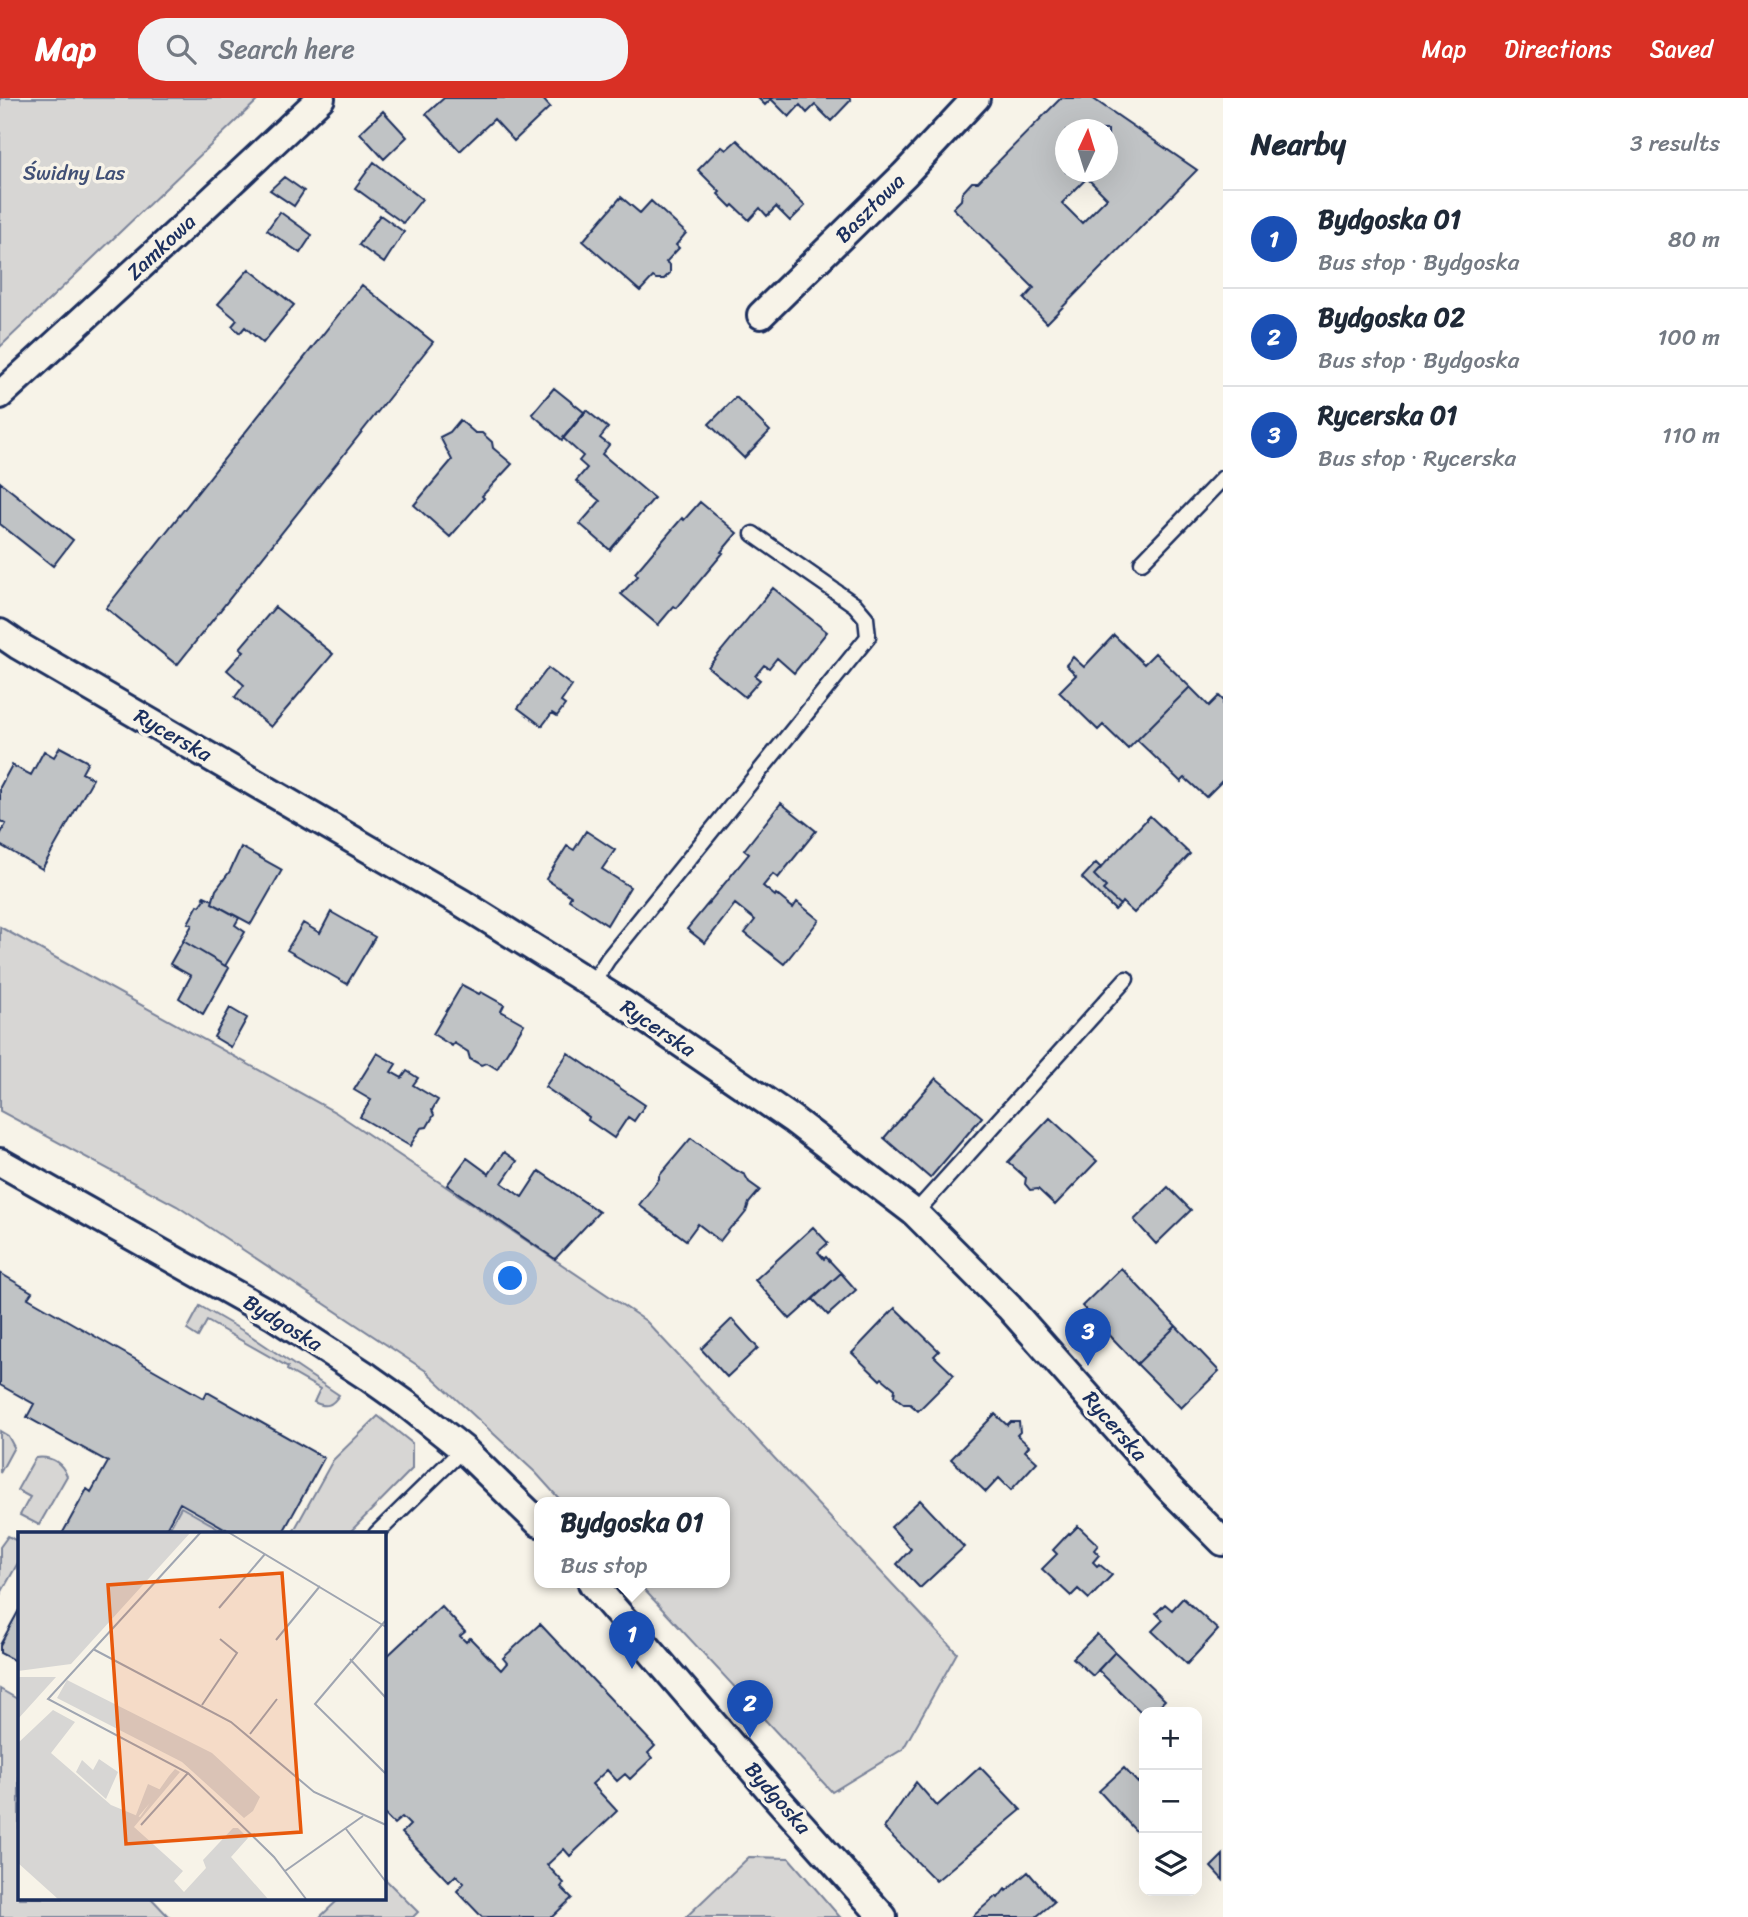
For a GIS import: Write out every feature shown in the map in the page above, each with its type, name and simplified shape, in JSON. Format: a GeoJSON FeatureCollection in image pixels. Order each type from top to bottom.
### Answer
{"type":"FeatureCollection","features":[{"type":"Feature","properties":{"kind":"street","name":"Zamkowa"},"geometry":{"type":"LineString","coordinates":[[0,395],[321,98]]}},
{"type":"Feature","properties":{"kind":"street","name":"Basztowa"},"geometry":{"type":"LineString","coordinates":[[761,315],[905,174],[976,98]]}},
{"type":"Feature","properties":{"kind":"street","name":"Rycerska"},"geometry":{"type":"LineString","coordinates":[[0,633],[462,904],[592,984],[792,1119],[915,1213],[1009,1307],[1169,1488],[1223,1542]]}},
{"type":"Feature","properties":{"kind":"street","name":"Bydgoska"},"geometry":{"type":"LineString","coordinates":[[0,1162],[274,1315],[378,1384],[463,1449],[534,1518]]}},
{"type":"Feature","properties":{"kind":"street","name":"Bydgoska"},"geometry":{"type":"LineString","coordinates":[[596,1588],[883,1917]]}},
{"type":"Feature","properties":{"kind":"lane"},"geometry":{"type":"LineString","coordinates":[[1142,562],[1223,478]]}},
{"type":"Feature","properties":{"kind":"lane"},"geometry":{"type":"LineString","coordinates":[[592,984],[608,959],[868,636],[866,618],[855,605],[753,534]]}},
{"type":"Feature","properties":{"kind":"lane"},"geometry":{"type":"LineString","coordinates":[[915,1213],[1126,979]]}},
{"type":"Feature","properties":{"kind":"lane"},"geometry":{"type":"LineString","coordinates":[[378,1532],[463,1449]]}},
{"type":"Feature","properties":{"kind":"green space","name":"Świdny Las"},"geometry":{"type":"Polygon","coordinates":[[[0,98],[260,98],[0,347],[0,98]]]}},
{"type":"Feature","properties":{"kind":"green space"},"geometry":{"type":"Polygon","coordinates":[[[0,927],[335,1112],[646,1321],[957,1653],[903,1749],[832,1792],[643,1588],[730,1588],[730,1497],[558,1497],[536,1473],[426,1371],[177,1206],[0,1111],[0,927]]]}},
{"type":"Feature","properties":{"kind":"green space"},"geometry":{"type":"Polygon","coordinates":[[[200,1306],[245,1332],[339,1395],[328,1405],[318,1404],[314,1402],[320,1389],[287,1370],[288,1367],[207,1321],[198,1337],[187,1330],[200,1306]]]}},
{"type":"Feature","properties":{"kind":"green space"},"geometry":{"type":"Polygon","coordinates":[[[378,1416],[412,1443],[412,1469],[350,1532],[293,1532],[333,1460],[378,1416]]]}},
{"type":"Feature","properties":{"kind":"green space"},"geometry":{"type":"Polygon","coordinates":[[[0,1431],[8,1436],[14,1447],[0,1473],[0,1431]]]}},
{"type":"Feature","properties":{"kind":"green space"},"geometry":{"type":"Polygon","coordinates":[[[35,1458],[54,1461],[62,1467],[67,1476],[39,1525],[20,1515],[30,1497],[17,1490],[35,1458]]]}},
{"type":"Feature","properties":{"kind":"green space"},"geometry":{"type":"Polygon","coordinates":[[[181,1507],[225,1532],[167,1532],[181,1507]]]}},
{"type":"Feature","properties":{"kind":"green space"},"geometry":{"type":"Polygon","coordinates":[[[8,1536],[18,1541],[18,1563],[0,1595],[0,1547],[8,1536]]]}},
{"type":"Feature","properties":{"kind":"green space"},"geometry":{"type":"Polygon","coordinates":[[[0,1689],[18,1699],[18,1899],[152,1899],[169,1917],[0,1917],[0,1689]]]}},
{"type":"Feature","properties":{"kind":"green space"},"geometry":{"type":"Polygon","coordinates":[[[749,1857],[789,1858],[840,1917],[686,1917],[749,1857]]]}},
{"type":"Feature","properties":{"kind":"green space"},"geometry":{"type":"Polygon","coordinates":[[[385,1879],[418,1912],[413,1917],[320,1917],[339,1899],[385,1899],[385,1879]]]}},
{"type":"Feature","properties":{"kind":"building"},"geometry":{"type":"Polygon","coordinates":[[[444,98],[542,98],[550,107],[514,141],[494,119],[460,151],[426,114],[444,98]]]}},
{"type":"Feature","properties":{"kind":"building"},"geometry":{"type":"Polygon","coordinates":[[[758,98],[851,100],[831,121],[815,105],[807,113],[800,105],[789,117],[771,99],[765,105],[758,98]]]}},
{"type":"Feature","properties":{"kind":"building"},"geometry":{"type":"Polygon","coordinates":[[[1061,98],[1092,98],[1197,170],[1047,323],[1024,299],[1034,288],[953,208],[972,182],[978,182],[1061,98]]]}},
{"type":"Feature","properties":{"kind":"building"},"geometry":{"type":"Polygon","coordinates":[[[383,111],[407,137],[384,159],[360,133],[383,111]]]}},
{"type":"Feature","properties":{"kind":"building"},"geometry":{"type":"Polygon","coordinates":[[[737,140],[805,206],[790,221],[776,207],[767,216],[760,208],[749,220],[733,205],[731,207],[698,170],[721,146],[726,150],[737,140]]]}},
{"type":"Feature","properties":{"kind":"building"},"geometry":{"type":"Polygon","coordinates":[[[374,162],[422,199],[403,223],[355,188],[374,162]]]}},
{"type":"Feature","properties":{"kind":"building"},"geometry":{"type":"Polygon","coordinates":[[[284,177],[304,191],[294,206],[270,190],[284,177]]]}},
{"type":"Feature","properties":{"kind":"building"},"geometry":{"type":"Polygon","coordinates":[[[621,197],[640,213],[651,201],[686,233],[676,245],[679,248],[666,262],[670,265],[670,273],[664,279],[653,277],[640,291],[583,241],[621,197]]]}},
{"type":"Feature","properties":{"kind":"building"},"geometry":{"type":"Polygon","coordinates":[[[280,212],[312,235],[300,253],[267,230],[280,212]]]}},
{"type":"Feature","properties":{"kind":"building"},"geometry":{"type":"Polygon","coordinates":[[[380,215],[404,232],[384,263],[359,245],[380,215]]]}},
{"type":"Feature","properties":{"kind":"building"},"geometry":{"type":"Polygon","coordinates":[[[249,269],[294,305],[263,343],[245,327],[240,333],[232,326],[237,320],[218,304],[249,269]]]}},
{"type":"Feature","properties":{"kind":"building"},"geometry":{"type":"Polygon","coordinates":[[[362,285],[433,342],[177,665],[106,608],[362,285]]]}},
{"type":"Feature","properties":{"kind":"building"},"geometry":{"type":"Polygon","coordinates":[[[554,388],[585,413],[562,440],[532,414],[554,388]]]}},
{"type":"Feature","properties":{"kind":"building"},"geometry":{"type":"Polygon","coordinates":[[[736,397],[770,431],[744,458],[709,424],[736,397]]]}},
{"type":"Feature","properties":{"kind":"building"},"geometry":{"type":"Polygon","coordinates":[[[586,410],[608,428],[600,438],[609,445],[602,454],[654,498],[610,550],[580,524],[600,501],[576,481],[587,468],[579,461],[583,456],[563,438],[586,410]]]}},
{"type":"Feature","properties":{"kind":"building"},"geometry":{"type":"Polygon","coordinates":[[[460,420],[475,433],[482,433],[492,442],[493,448],[512,464],[482,496],[484,498],[450,537],[414,505],[452,460],[440,437],[450,432],[460,420]]]}},
{"type":"Feature","properties":{"kind":"building"},"geometry":{"type":"Polygon","coordinates":[[[0,482],[73,540],[53,566],[0,524],[0,482]]]}},
{"type":"Feature","properties":{"kind":"building"},"geometry":{"type":"Polygon","coordinates":[[[700,502],[737,533],[677,608],[674,606],[658,625],[621,594],[638,576],[635,573],[682,518],[684,520],[700,502]]]}},
{"type":"Feature","properties":{"kind":"building"},"geometry":{"type":"Polygon","coordinates":[[[773,588],[827,632],[794,673],[777,658],[769,668],[764,665],[755,676],[760,680],[745,697],[708,667],[773,588]]]}},
{"type":"Feature","properties":{"kind":"building"},"geometry":{"type":"Polygon","coordinates":[[[275,607],[333,654],[271,727],[235,697],[244,685],[227,670],[244,651],[240,648],[275,607]]]}},
{"type":"Feature","properties":{"kind":"building"},"geometry":{"type":"Polygon","coordinates":[[[1114,635],[1144,664],[1155,653],[1190,687],[1128,749],[1103,725],[1098,730],[1059,692],[1076,675],[1066,665],[1073,657],[1084,667],[1114,635]]]}},
{"type":"Feature","properties":{"kind":"building"},"geometry":{"type":"Polygon","coordinates":[[[548,668],[572,686],[561,702],[565,705],[557,716],[552,713],[542,726],[518,708],[548,668]]]}},
{"type":"Feature","properties":{"kind":"building"},"geometry":{"type":"Polygon","coordinates":[[[1190,687],[1209,706],[1219,696],[1223,700],[1223,780],[1206,797],[1185,778],[1181,782],[1137,740],[1190,687]]]}},
{"type":"Feature","properties":{"kind":"building"},"geometry":{"type":"Polygon","coordinates":[[[60,747],[88,762],[82,773],[93,779],[42,869],[0,845],[0,835],[6,824],[0,821],[0,787],[12,765],[31,775],[44,751],[54,757],[60,747]]]}},
{"type":"Feature","properties":{"kind":"building"},"geometry":{"type":"Polygon","coordinates":[[[781,803],[816,831],[778,878],[773,874],[763,886],[793,908],[797,902],[819,920],[784,964],[745,933],[755,920],[735,904],[705,943],[687,929],[749,854],[744,850],[781,803]]]}},
{"type":"Feature","properties":{"kind":"building"},"geometry":{"type":"Polygon","coordinates":[[[1150,816],[1190,854],[1134,913],[1103,890],[1106,887],[1094,875],[1150,816]]]}},
{"type":"Feature","properties":{"kind":"building"},"geometry":{"type":"Polygon","coordinates":[[[586,831],[615,850],[602,869],[630,887],[607,925],[569,900],[571,896],[546,879],[567,846],[574,850],[586,831]]]}},
{"type":"Feature","properties":{"kind":"building"},"geometry":{"type":"Polygon","coordinates":[[[241,847],[282,870],[251,924],[212,903],[216,890],[230,871],[241,847]]]}},
{"type":"Feature","properties":{"kind":"building"},"geometry":{"type":"Polygon","coordinates":[[[1096,863],[1101,868],[1094,875],[1106,887],[1103,890],[1120,905],[1115,910],[1082,878],[1096,863]]]}},
{"type":"Feature","properties":{"kind":"building"},"geometry":{"type":"Polygon","coordinates":[[[204,896],[239,918],[235,925],[245,932],[225,966],[183,941],[192,925],[188,923],[198,905],[205,899],[204,896]]]}},
{"type":"Feature","properties":{"kind":"building"},"geometry":{"type":"Polygon","coordinates":[[[331,912],[375,937],[347,984],[287,950],[303,923],[320,933],[331,912]]]}},
{"type":"Feature","properties":{"kind":"building"},"geometry":{"type":"Polygon","coordinates":[[[183,941],[229,968],[203,1014],[179,998],[191,976],[170,964],[183,941]]]}},
{"type":"Feature","properties":{"kind":"building"},"geometry":{"type":"Polygon","coordinates":[[[462,985],[504,1005],[501,1011],[524,1024],[497,1069],[487,1063],[481,1065],[470,1059],[468,1052],[433,1034],[462,985]]]}},
{"type":"Feature","properties":{"kind":"building"},"geometry":{"type":"Polygon","coordinates":[[[230,1008],[247,1018],[231,1047],[214,1037],[230,1008]]]}},
{"type":"Feature","properties":{"kind":"building"},"geometry":{"type":"Polygon","coordinates":[[[377,1053],[396,1064],[391,1072],[402,1078],[407,1071],[418,1078],[413,1085],[438,1100],[427,1127],[421,1128],[410,1146],[360,1117],[371,1100],[354,1090],[377,1053]]]}},
{"type":"Feature","properties":{"kind":"building"},"geometry":{"type":"Polygon","coordinates":[[[568,1053],[645,1105],[634,1121],[628,1117],[614,1138],[545,1087],[568,1053]]]}},
{"type":"Feature","properties":{"kind":"building"},"geometry":{"type":"Polygon","coordinates":[[[936,1078],[982,1117],[930,1178],[884,1138],[936,1078]]]}},
{"type":"Feature","properties":{"kind":"building"},"geometry":{"type":"Polygon","coordinates":[[[1050,1118],[1097,1161],[1055,1205],[1038,1189],[1030,1190],[1025,1184],[1026,1178],[1008,1162],[1050,1118]]]}},
{"type":"Feature","properties":{"kind":"building"},"geometry":{"type":"Polygon","coordinates":[[[691,1138],[745,1175],[749,1182],[760,1190],[749,1203],[746,1212],[720,1241],[698,1224],[686,1240],[639,1205],[691,1138]]]}},
{"type":"Feature","properties":{"kind":"building"},"geometry":{"type":"Polygon","coordinates":[[[504,1152],[517,1161],[502,1183],[522,1197],[539,1171],[599,1212],[555,1259],[447,1185],[467,1158],[489,1174],[504,1152]]]}},
{"type":"Feature","properties":{"kind":"building"},"geometry":{"type":"Polygon","coordinates":[[[1168,1187],[1191,1210],[1156,1244],[1134,1220],[1168,1187]]]}},
{"type":"Feature","properties":{"kind":"building"},"geometry":{"type":"Polygon","coordinates":[[[813,1227],[828,1243],[818,1252],[841,1273],[790,1319],[755,1280],[813,1227]]]}},
{"type":"Feature","properties":{"kind":"building"},"geometry":{"type":"Polygon","coordinates":[[[1121,1268],[1176,1326],[1137,1364],[1082,1306],[1121,1268]]]}},
{"type":"Feature","properties":{"kind":"building"},"geometry":{"type":"Polygon","coordinates":[[[0,1273],[32,1292],[28,1298],[161,1374],[204,1398],[207,1392],[324,1458],[283,1532],[231,1532],[180,1503],[164,1532],[63,1532],[87,1489],[91,1492],[108,1462],[27,1417],[34,1404],[0,1385],[0,1273]]]}},
{"type":"Feature","properties":{"kind":"building"},"geometry":{"type":"Polygon","coordinates":[[[841,1273],[856,1290],[828,1315],[813,1299],[841,1273]]]}},
{"type":"Feature","properties":{"kind":"building"},"geometry":{"type":"Polygon","coordinates":[[[895,1308],[939,1351],[934,1356],[954,1375],[918,1411],[894,1396],[895,1389],[882,1378],[880,1380],[852,1353],[895,1308]]]}},
{"type":"Feature","properties":{"kind":"building"},"geometry":{"type":"Polygon","coordinates":[[[732,1319],[758,1348],[727,1377],[701,1349],[732,1319]]]}},
{"type":"Feature","properties":{"kind":"building"},"geometry":{"type":"Polygon","coordinates":[[[1176,1326],[1219,1371],[1181,1408],[1137,1364],[1176,1326]]]}},
{"type":"Feature","properties":{"kind":"building"},"geometry":{"type":"Polygon","coordinates":[[[995,1414],[1007,1425],[1010,1422],[1019,1422],[1020,1432],[1017,1435],[1029,1446],[1025,1451],[1037,1462],[1011,1490],[999,1478],[986,1492],[951,1459],[995,1414]]]}},
{"type":"Feature","properties":{"kind":"building"},"geometry":{"type":"Polygon","coordinates":[[[920,1500],[964,1547],[920,1588],[897,1564],[911,1549],[891,1527],[920,1500]]]}},
{"type":"Feature","properties":{"kind":"building"},"geometry":{"type":"Polygon","coordinates":[[[1078,1526],[1098,1545],[1094,1550],[1099,1555],[1093,1562],[1112,1575],[1089,1599],[1078,1589],[1071,1596],[1042,1569],[1057,1554],[1053,1550],[1078,1526]]]}},
{"type":"Feature","properties":{"kind":"building"},"geometry":{"type":"Polygon","coordinates":[[[1183,1598],[1218,1630],[1187,1664],[1152,1631],[1163,1620],[1156,1613],[1165,1604],[1172,1610],[1183,1598]]]}},
{"type":"Feature","properties":{"kind":"building"},"geometry":{"type":"Polygon","coordinates":[[[441,1606],[465,1632],[460,1636],[466,1642],[470,1638],[501,1670],[507,1663],[503,1658],[540,1624],[655,1746],[648,1753],[652,1758],[630,1779],[625,1774],[617,1781],[607,1770],[592,1784],[617,1811],[570,1856],[564,1849],[547,1865],[564,1883],[561,1887],[572,1898],[552,1917],[482,1917],[457,1891],[464,1883],[456,1875],[449,1882],[402,1833],[410,1825],[402,1817],[394,1824],[385,1815],[385,1658],[441,1606]]]}},
{"type":"Feature","properties":{"kind":"building"},"geometry":{"type":"Polygon","coordinates":[[[18,1612],[18,1662],[0,1653],[0,1645],[18,1612]]]}},
{"type":"Feature","properties":{"kind":"building"},"geometry":{"type":"Polygon","coordinates":[[[1097,1634],[1115,1652],[1093,1676],[1073,1658],[1097,1634]]]}},
{"type":"Feature","properties":{"kind":"building"},"geometry":{"type":"Polygon","coordinates":[[[1115,1652],[1165,1700],[1158,1707],[1139,1707],[1139,1710],[1098,1670],[1115,1652]]]}},
{"type":"Feature","properties":{"kind":"building"},"geometry":{"type":"Polygon","coordinates":[[[980,1767],[1021,1810],[936,1881],[884,1828],[916,1782],[937,1806],[980,1767]]]}},
{"type":"Feature","properties":{"kind":"building"},"geometry":{"type":"Polygon","coordinates":[[[1124,1768],[1139,1782],[1139,1835],[1099,1791],[1124,1768]]]}},
{"type":"Feature","properties":{"kind":"building"},"geometry":{"type":"Polygon","coordinates":[[[1223,1855],[1223,1880],[1211,1867],[1223,1855]]]}},
{"type":"Feature","properties":{"kind":"building"},"geometry":{"type":"Polygon","coordinates":[[[1028,1872],[1054,1902],[1036,1917],[972,1917],[996,1896],[998,1898],[1005,1889],[1006,1891],[1028,1872]]]}},
{"type":"Feature","properties":{"kind":"place","name":"Rycerska 01"},"geometry":{"type":"Point","coordinates":[1088,1366]}},
{"type":"Feature","properties":{"kind":"place","name":"Bydgoska 01"},"geometry":{"type":"Point","coordinates":[632,1669]}},
{"type":"Feature","properties":{"kind":"place","name":"Bydgoska 02"},"geometry":{"type":"Point","coordinates":[750,1738]}}]}
